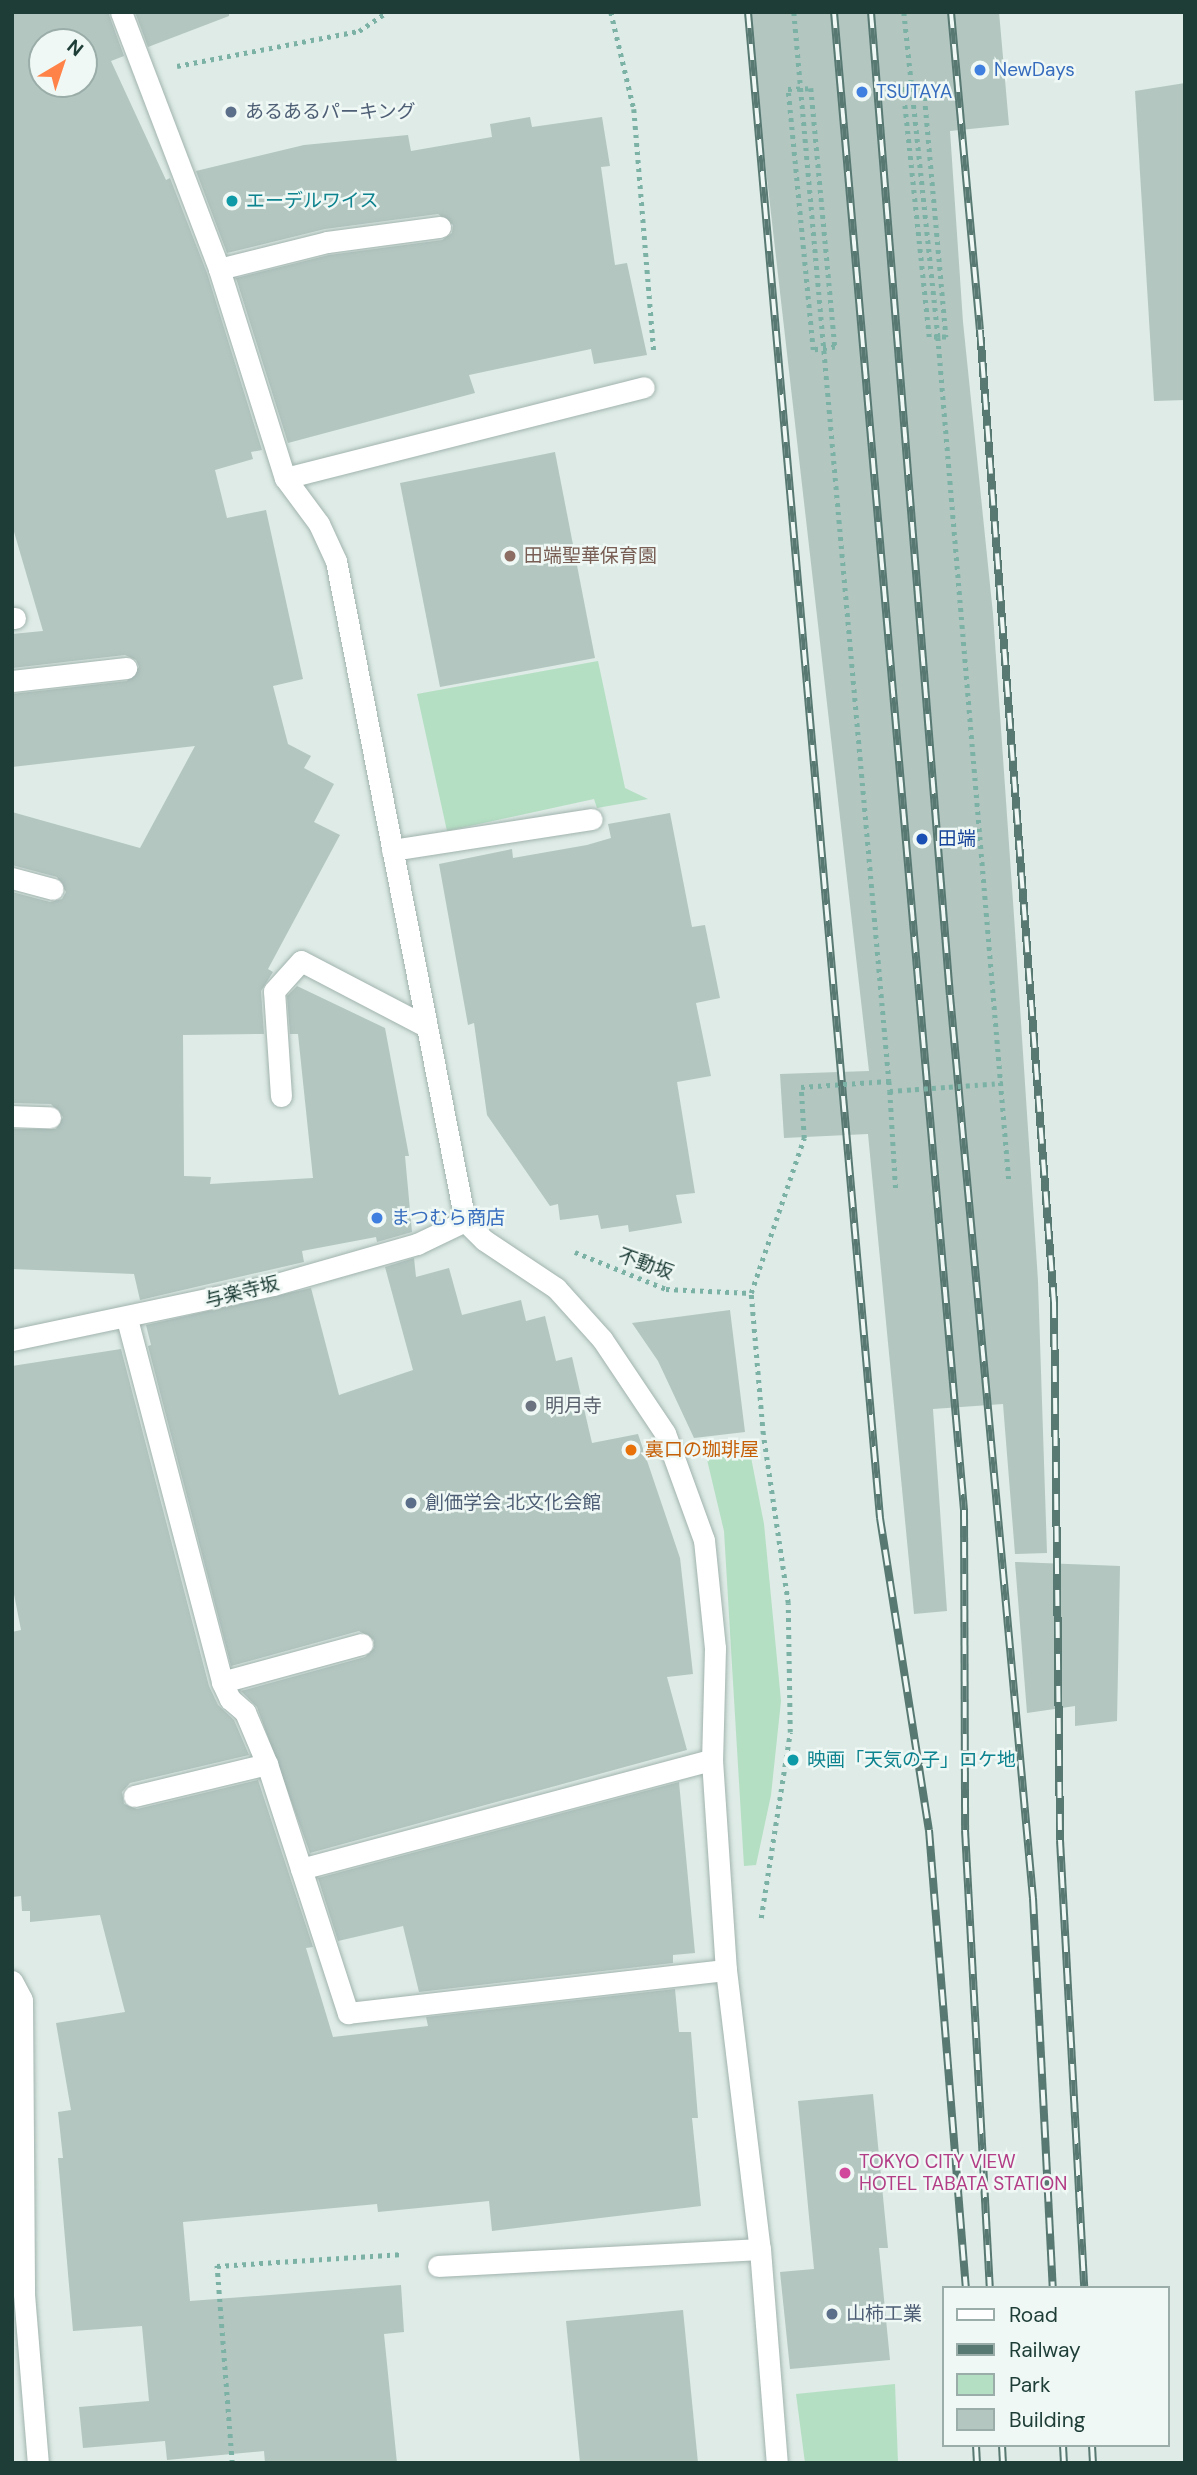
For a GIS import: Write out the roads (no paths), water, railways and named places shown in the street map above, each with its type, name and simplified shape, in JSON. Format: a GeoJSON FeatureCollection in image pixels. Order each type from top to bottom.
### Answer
{"type":"FeatureCollection","features":[{"type":"Feature","properties":{"kind":"street"},"geometry":{"type":"LineString","coordinates":[[121,12],[219,269],[285,478],[319,524],[336,561],[465,1221],[484,1240],[556,1289],[602,1339],[665,1433],[704,1540],[715,1648],[712,1760],[726,1970],[760,2249],[777,2463]]}},
{"type":"Feature","properties":{"kind":"street"},"geometry":{"type":"LineString","coordinates":[[219,269],[327,242],[440,227]]}},
{"type":"Feature","properties":{"kind":"street"},"geometry":{"type":"LineString","coordinates":[[285,478],[644,387]]}},
{"type":"Feature","properties":{"kind":"street"},"geometry":{"type":"LineString","coordinates":[[12,681],[126,668]]}},
{"type":"Feature","properties":{"kind":"street"},"geometry":{"type":"LineString","coordinates":[[392,850],[592,819]]}},
{"type":"Feature","properties":{"kind":"street"},"geometry":{"type":"LineString","coordinates":[[12,878],[53,889]]}},
{"type":"Feature","properties":{"kind":"street"},"geometry":{"type":"LineString","coordinates":[[281,1096],[274,991],[301,961],[428,1027]]}},
{"type":"Feature","properties":{"kind":"street"},"geometry":{"type":"LineString","coordinates":[[12,1116],[50,1117]]}},
{"type":"Feature","properties":{"kind":"street","name":"与楽寺坂"},"geometry":{"type":"LineString","coordinates":[[12,1340],[127,1319],[273,1286],[417,1244],[465,1221]]}},
{"type":"Feature","properties":{"kind":"street"},"geometry":{"type":"LineString","coordinates":[[127,1319],[222,1682],[230,1699],[245,1712],[267,1764],[348,2013],[726,1970]]}},
{"type":"Feature","properties":{"kind":"street"},"geometry":{"type":"LineString","coordinates":[[222,1682],[362,1644]]}},
{"type":"Feature","properties":{"kind":"street"},"geometry":{"type":"LineString","coordinates":[[301,1869],[712,1760]]}},
{"type":"Feature","properties":{"kind":"street"},"geometry":{"type":"LineString","coordinates":[[134,1796],[267,1764]]}},
{"type":"Feature","properties":{"kind":"street"},"geometry":{"type":"LineString","coordinates":[[12,1981],[22,2000],[24,2294],[38,2463]]}},
{"type":"Feature","properties":{"kind":"street"},"geometry":{"type":"LineString","coordinates":[[438,2266],[760,2249]]}},
{"type":"Feature","properties":{"kind":"railway"},"geometry":{"type":"LineString","coordinates":[[748,12],[880,1518],[929,1830],[966,2286]]}},
{"type":"Feature","properties":{"kind":"railway"},"geometry":{"type":"LineString","coordinates":[[834,12],[964,1510],[965,1830],[990,2286]]}},
{"type":"Feature","properties":{"kind":"railway"},"geometry":{"type":"LineString","coordinates":[[871,12],[950,995],[1033,1898],[1053,2286]]}},
{"type":"Feature","properties":{"kind":"railway"},"geometry":{"type":"LineString","coordinates":[[951,12],[980,330],[1054,1302],[1060,1840],[1084,2286]]}},
{"type":"Feature","properties":{"kind":"railway"},"geometry":{"type":"LineString","coordinates":[[976,2447],[977,2463]]}},
{"type":"Feature","properties":{"kind":"railway"},"geometry":{"type":"LineString","coordinates":[[1002,2447],[1003,2463]]}},
{"type":"Feature","properties":{"kind":"railway"},"geometry":{"type":"LineString","coordinates":[[1063,2447],[1064,2463]]}},
{"type":"Feature","properties":{"kind":"railway"},"geometry":{"type":"LineString","coordinates":[[1092,2447],[1093,2463]]}},
{"type":"Feature","properties":{"kind":"place","name":"NewDays"},"geometry":{"type":"Point","coordinates":[980,70]}},
{"type":"Feature","properties":{"kind":"place","name":"TSUTAYA"},"geometry":{"type":"Point","coordinates":[862,92]}},
{"type":"Feature","properties":{"kind":"place","name":"あるあるパーキング"},"geometry":{"type":"Point","coordinates":[231,112]}},
{"type":"Feature","properties":{"kind":"place","name":"エーデルワイス"},"geometry":{"type":"Point","coordinates":[232,201]}},
{"type":"Feature","properties":{"kind":"place","name":"田端聖華保育園"},"geometry":{"type":"Point","coordinates":[510,556]}},
{"type":"Feature","properties":{"kind":"place","name":"田端"},"geometry":{"type":"Point","coordinates":[922,839]}},
{"type":"Feature","properties":{"kind":"place","name":"まつむら商店"},"geometry":{"type":"Point","coordinates":[377,1218]}},
{"type":"Feature","properties":{"kind":"place","name":"明月寺"},"geometry":{"type":"Point","coordinates":[531,1406]}},
{"type":"Feature","properties":{"kind":"place","name":"裏口の珈琲屋"},"geometry":{"type":"Point","coordinates":[631,1450]}},
{"type":"Feature","properties":{"kind":"place","name":"創価学会 北文化会館"},"geometry":{"type":"Point","coordinates":[411,1503]}},
{"type":"Feature","properties":{"kind":"place","name":"映画「天気の子」ロケ地"},"geometry":{"type":"Point","coordinates":[793,1760]}},
{"type":"Feature","properties":{"kind":"place","name":"TOKYO CITY VIEW HOTEL TABATA STATION"},"geometry":{"type":"Point","coordinates":[845,2173]}},
{"type":"Feature","properties":{"kind":"place","name":"山柿工業"},"geometry":{"type":"Point","coordinates":[832,2314]}}]}
